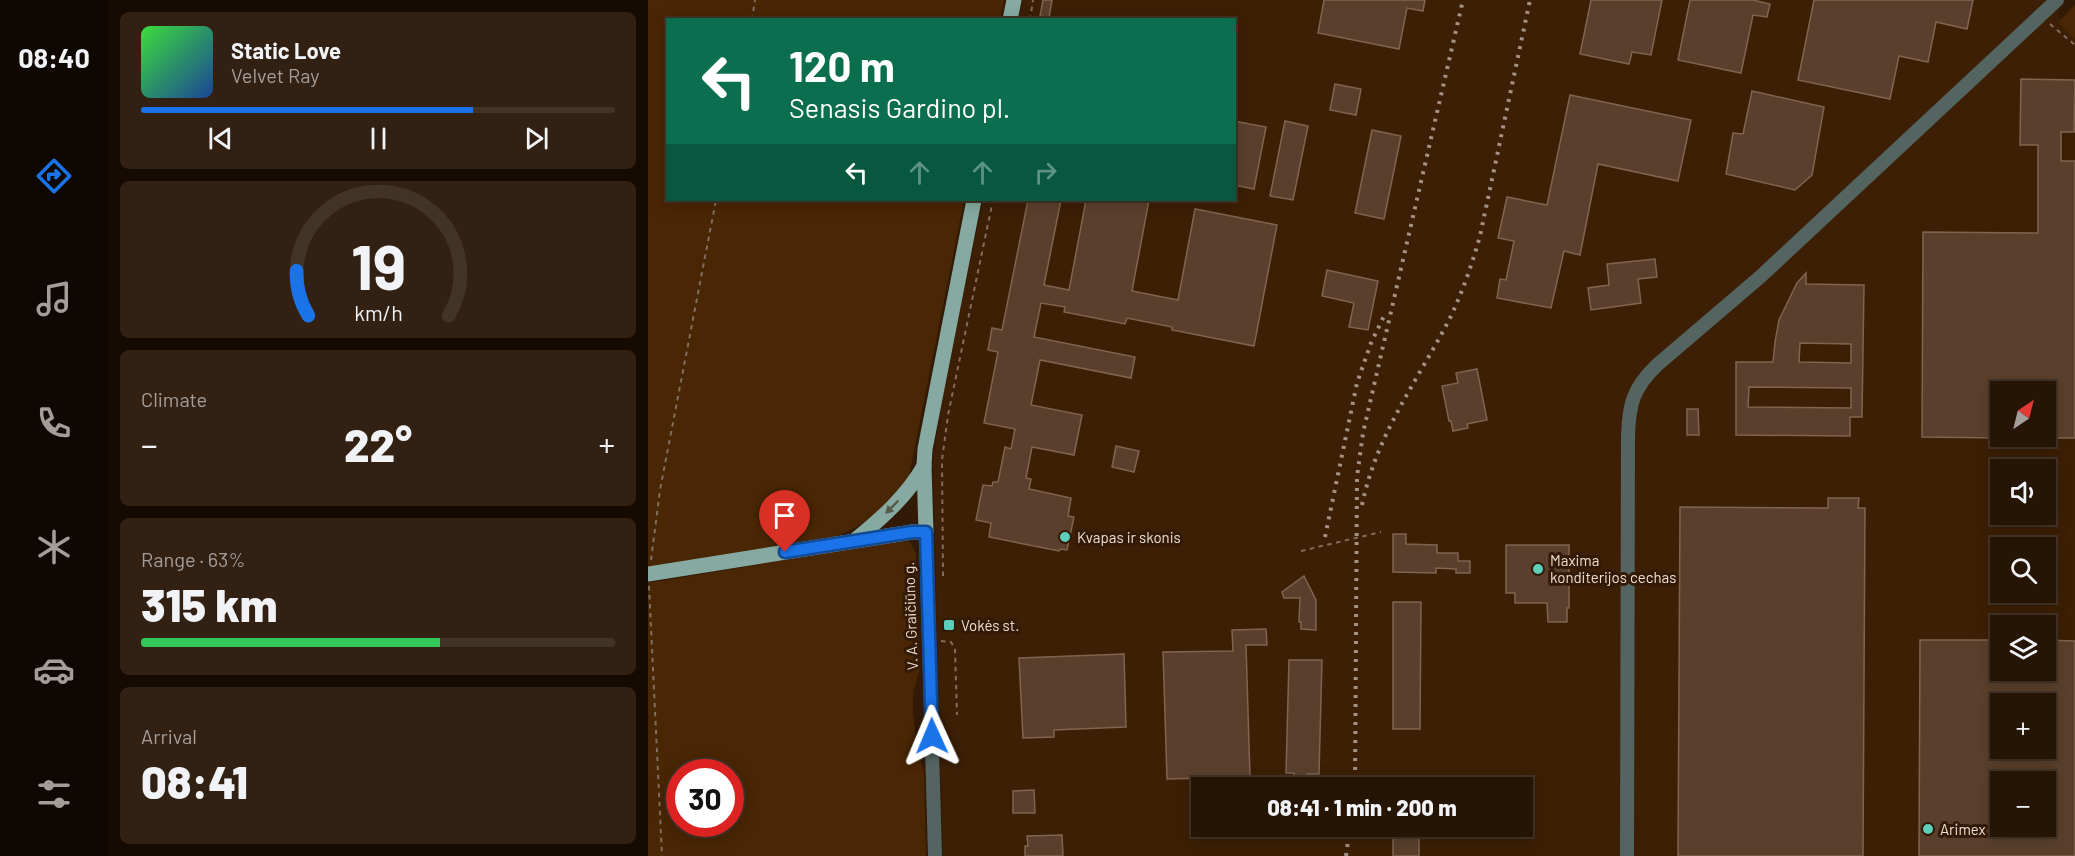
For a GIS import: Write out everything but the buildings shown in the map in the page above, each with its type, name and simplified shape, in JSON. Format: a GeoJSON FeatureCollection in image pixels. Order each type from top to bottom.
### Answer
{"type":"FeatureCollection","features":[{"type":"Feature","properties":{"kind":"main road"},"geometry":{"type":"LineString","coordinates":[[1010,18],[1014,0]]}},
{"type":"Feature","properties":{"kind":"main road","name":"V. A. Graičiūno g."},"geometry":{"type":"LineString","coordinates":[[926,532],[925,449],[974,201]]}},
{"type":"Feature","properties":{"kind":"main road"},"geometry":{"type":"LineString","coordinates":[[853,542],[905,494],[914,484],[924,466]]}},
{"type":"Feature","properties":{"kind":"main road"},"geometry":{"type":"LineString","coordinates":[[648,574],[912,532],[926,532]]}},
{"type":"Feature","properties":{"kind":"street"},"geometry":{"type":"LineString","coordinates":[[1627,856],[1628,417],[1634,393],[1648,373],[1760,277],[2057,0]]}},
{"type":"Feature","properties":{"kind":"street","name":"V. A. Graičiūno g."},"geometry":{"type":"LineString","coordinates":[[926,532],[935,856]]}},
{"type":"Feature","properties":{"kind":"path"},"geometry":{"type":"LineString","coordinates":[[752,18],[756,0]]}},
{"type":"Feature","properties":{"kind":"path"},"geometry":{"type":"LineString","coordinates":[[1030,18],[1033,0]]}},
{"type":"Feature","properties":{"kind":"path"},"geometry":{"type":"LineString","coordinates":[[2040,16],[2075,45]]}},
{"type":"Feature","properties":{"kind":"path"},"geometry":{"type":"LineString","coordinates":[[662,856],[648,574],[660,490],[716,201]]}},
{"type":"Feature","properties":{"kind":"path"},"geometry":{"type":"LineString","coordinates":[[943,576],[942,460],[948,415],[993,201]]}},
{"type":"Feature","properties":{"kind":"path"},"geometry":{"type":"LineString","coordinates":[[1301,551],[1381,532]]}},
{"type":"Feature","properties":{"kind":"path"},"geometry":{"type":"LineString","coordinates":[[929,639],[951,642],[955,649],[957,715]]}},
{"type":"Feature","properties":{"kind":"shaded area"},"geometry":{"type":"Polygon","coordinates":[[[648,0],[1004,0],[1000,18],[666,18],[666,201],[964,201],[909,476],[902,486],[867,520],[835,537],[648,567],[648,0]]]}},
{"type":"Feature","properties":{"kind":"shaded area"},"geometry":{"type":"Polygon","coordinates":[[[1023,0],[2061,0],[2058,22],[2075,39],[2075,856],[943,856],[933,464],[941,402],[983,201],[1236,201],[1236,18],[1019,18],[1023,0]]]}},
{"type":"Feature","properties":{"kind":"shaded area"},"geometry":{"type":"Polygon","coordinates":[[[2075,5],[2075,39],[2058,22],[2075,5]]]}},
{"type":"Feature","properties":{"kind":"shaded area"},"geometry":{"type":"Polygon","coordinates":[[[901,541],[910,542],[916,553],[920,669],[913,692],[913,714],[917,746],[924,772],[926,856],[648,856],[648,583],[901,541]]]}},
{"type":"Feature","properties":{"kind":"railway"},"geometry":{"type":"LineString","coordinates":[[1355,777],[1357,477],[1363,433],[1463,0]]}},
{"type":"Feature","properties":{"kind":"railway"},"geometry":{"type":"LineString","coordinates":[[1362,505],[1377,454],[1399,409],[1450,318],[1470,267],[1480,236],[1530,0]]}},
{"type":"Feature","properties":{"kind":"railway"},"geometry":{"type":"LineString","coordinates":[[1325,537],[1357,383],[1371,343],[1384,316]]}},
{"type":"Feature","properties":{"kind":"railway"},"geometry":{"type":"LineString","coordinates":[[1346,856],[1349,837]]}},
{"type":"Feature","properties":{"kind":"place","name":"Kvapas ir skonis"},"geometry":{"type":"Point","coordinates":[1065,537]}},
{"type":"Feature","properties":{"kind":"place","name":"Maxima konditerijos cechas"},"geometry":{"type":"Point","coordinates":[1538,569]}},
{"type":"Feature","properties":{"kind":"place","name":"Vokės st."},"geometry":{"type":"Point","coordinates":[949,625]}},
{"type":"Feature","properties":{"kind":"place","name":"Arimex"},"geometry":{"type":"Point","coordinates":[1928,829]}},
{"type":"Feature","properties":{"kind":"route"},"geometry":{"type":"LineString","coordinates":[[785,552],[912,532],[926,532],[932,736]]}}]}
